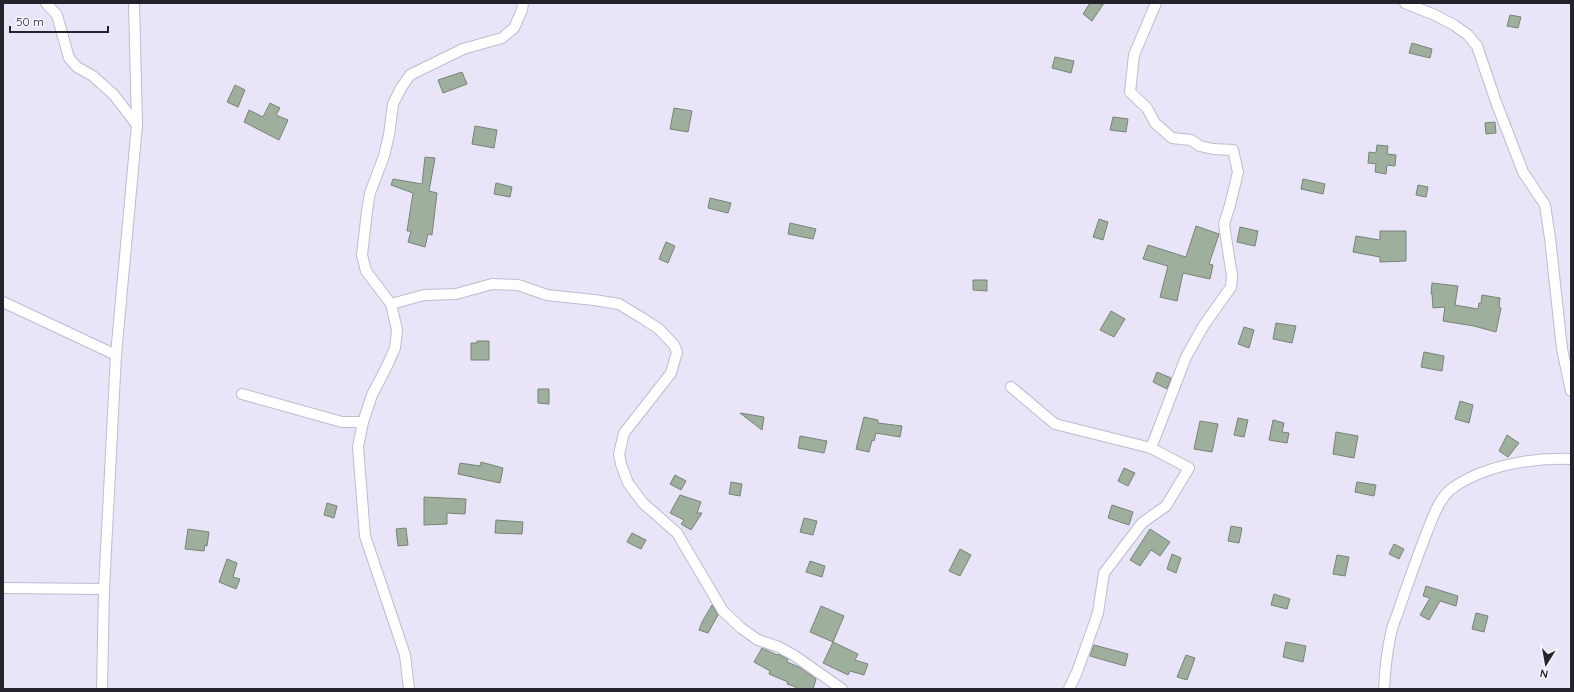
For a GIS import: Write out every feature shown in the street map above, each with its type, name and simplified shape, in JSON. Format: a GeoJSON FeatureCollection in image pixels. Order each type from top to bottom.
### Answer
{"type":"FeatureCollection","features":[{"type":"Feature","properties":{"kind":"street"},"geometry":{"type":"LineString","coordinates":[[46,3],[57,14],[69,58],[77,68],[92,76],[114,95],[136,125]]}},
{"type":"Feature","properties":{"kind":"street"},"geometry":{"type":"LineString","coordinates":[[102,689],[104,589],[116,356],[136,125],[134,3]]}},
{"type":"Feature","properties":{"kind":"street"},"geometry":{"type":"LineString","coordinates":[[409,689],[405,655],[365,536],[358,446],[363,422],[372,395],[387,366],[394,348],[397,330],[391,304],[366,271],[362,255],[367,211],[370,193],[384,156],[389,135],[393,104],[410,75],[463,49],[502,38],[514,28],[522,10],[523,3]]}},
{"type":"Feature","properties":{"kind":"street"},"geometry":{"type":"LineString","coordinates":[[1151,448],[1186,357],[1204,325],[1231,287],[1232,276],[1224,224],[1238,172],[1233,150],[1213,149],[1200,146],[1191,140],[1172,138],[1156,123],[1147,108],[1130,92],[1134,55],[1156,3]]}},
{"type":"Feature","properties":{"kind":"street"},"geometry":{"type":"LineString","coordinates":[[1405,3],[1435,15],[1454,25],[1468,35],[1476,46],[1498,109],[1523,172],[1545,205],[1562,349],[1571,391]]}},
{"type":"Feature","properties":{"kind":"street"},"geometry":{"type":"LineString","coordinates":[[391,304],[424,295],[456,294],[492,284],[518,285],[547,295],[619,304],[659,329],[674,345],[677,352],[672,374],[632,420],[624,433],[620,454],[621,464],[628,483],[643,504],[677,533],[723,611],[741,628],[758,640],[779,647],[795,656],[842,689]]}},
{"type":"Feature","properties":{"kind":"street"},"geometry":{"type":"LineString","coordinates":[[3,302],[116,356]]}},
{"type":"Feature","properties":{"kind":"street"},"geometry":{"type":"LineString","coordinates":[[1011,387],[1056,424],[1151,448],[1189,468],[1166,506],[1142,523],[1104,573],[1098,613],[1077,672],[1069,689]]}},
{"type":"Feature","properties":{"kind":"street"},"geometry":{"type":"LineString","coordinates":[[242,394],[342,422],[363,422]]}},
{"type":"Feature","properties":{"kind":"street"},"geometry":{"type":"LineString","coordinates":[[1384,689],[1386,658],[1392,628],[1412,568],[1442,498],[1451,490],[1479,472],[1493,468],[1552,458],[1571,459]]}},
{"type":"Feature","properties":{"kind":"street"},"geometry":{"type":"LineString","coordinates":[[3,588],[104,589]]}},
{"type":"Feature","properties":{"kind":"building"},"geometry":{"type":"Polygon","coordinates":[[[1090,3],[1104,3],[1092,21],[1083,14],[1090,3]]]}},
{"type":"Feature","properties":{"kind":"building"},"geometry":{"type":"Polygon","coordinates":[[[1510,15],[1521,17],[1518,28],[1507,26],[1510,15]]]}},
{"type":"Feature","properties":{"kind":"building"},"geometry":{"type":"Polygon","coordinates":[[[1412,43],[1432,49],[1430,58],[1409,53],[1412,43]]]}},
{"type":"Feature","properties":{"kind":"building"},"geometry":{"type":"Polygon","coordinates":[[[1055,57],[1074,61],[1071,73],[1052,68],[1055,57]]]}},
{"type":"Feature","properties":{"kind":"building"},"geometry":{"type":"Polygon","coordinates":[[[462,72],[467,84],[443,93],[438,80],[462,72]]]}},
{"type":"Feature","properties":{"kind":"building"},"geometry":{"type":"Polygon","coordinates":[[[235,85],[245,90],[238,107],[227,102],[235,85]]]}},
{"type":"Feature","properties":{"kind":"building"},"geometry":{"type":"Polygon","coordinates":[[[270,103],[280,108],[276,115],[288,120],[279,140],[244,122],[249,110],[263,117],[270,103]]]}},
{"type":"Feature","properties":{"kind":"building"},"geometry":{"type":"Polygon","coordinates":[[[674,108],[692,111],[688,132],[670,129],[674,108]]]}},
{"type":"Feature","properties":{"kind":"building"},"geometry":{"type":"Polygon","coordinates":[[[1113,117],[1128,119],[1126,132],[1110,130],[1113,117]]]}},
{"type":"Feature","properties":{"kind":"building"},"geometry":{"type":"Polygon","coordinates":[[[1495,122],[1496,133],[1486,134],[1485,123],[1495,122]]]}},
{"type":"Feature","properties":{"kind":"building"},"geometry":{"type":"Polygon","coordinates":[[[475,126],[497,130],[494,148],[472,144],[475,126]]]}},
{"type":"Feature","properties":{"kind":"building"},"geometry":{"type":"Polygon","coordinates":[[[1377,145],[1388,146],[1387,154],[1396,155],[1395,166],[1387,165],[1386,174],[1375,172],[1376,164],[1368,163],[1369,152],[1376,153],[1377,145]]]}},
{"type":"Feature","properties":{"kind":"building"},"geometry":{"type":"Polygon","coordinates":[[[425,157],[435,158],[429,191],[437,193],[432,235],[428,234],[425,247],[408,242],[411,231],[407,231],[413,193],[391,185],[393,179],[422,184],[425,157]]]}},
{"type":"Feature","properties":{"kind":"building"},"geometry":{"type":"Polygon","coordinates":[[[1303,179],[1325,184],[1323,194],[1301,189],[1303,179]]]}},
{"type":"Feature","properties":{"kind":"building"},"geometry":{"type":"Polygon","coordinates":[[[496,183],[512,187],[510,197],[494,194],[496,183]]]}},
{"type":"Feature","properties":{"kind":"building"},"geometry":{"type":"Polygon","coordinates":[[[1418,185],[1428,187],[1426,197],[1416,195],[1418,185]]]}},
{"type":"Feature","properties":{"kind":"building"},"geometry":{"type":"Polygon","coordinates":[[[710,198],[731,203],[728,213],[708,208],[710,198]]]}},
{"type":"Feature","properties":{"kind":"building"},"geometry":{"type":"Polygon","coordinates":[[[1099,219],[1108,222],[1103,240],[1093,237],[1099,219]]]}},
{"type":"Feature","properties":{"kind":"building"},"geometry":{"type":"Polygon","coordinates":[[[790,223],[816,229],[813,239],[788,234],[790,223]]]}},
{"type":"Feature","properties":{"kind":"building"},"geometry":{"type":"Polygon","coordinates":[[[1196,226],[1219,234],[1209,264],[1213,265],[1210,279],[1183,273],[1177,301],[1160,297],[1168,266],[1143,259],[1148,245],[1186,257],[1196,226]]]}},
{"type":"Feature","properties":{"kind":"building"},"geometry":{"type":"Polygon","coordinates":[[[1240,227],[1258,231],[1255,246],[1237,242],[1240,227]]]}},
{"type":"Feature","properties":{"kind":"building"},"geometry":{"type":"Polygon","coordinates":[[[1380,231],[1406,231],[1406,261],[1380,262],[1380,257],[1353,252],[1356,236],[1380,240],[1380,231]]]}},
{"type":"Feature","properties":{"kind":"building"},"geometry":{"type":"Polygon","coordinates":[[[666,242],[675,246],[668,263],[659,259],[666,242]]]}},
{"type":"Feature","properties":{"kind":"building"},"geometry":{"type":"Polygon","coordinates":[[[973,280],[987,280],[987,291],[973,290],[973,280]]]}},
{"type":"Feature","properties":{"kind":"building"},"geometry":{"type":"Polygon","coordinates":[[[1432,283],[1458,286],[1455,305],[1478,309],[1479,303],[1481,303],[1482,295],[1500,298],[1499,307],[1501,308],[1496,332],[1474,326],[1443,321],[1445,307],[1433,308],[1431,294],[1432,283]]]}},
{"type":"Feature","properties":{"kind":"building"},"geometry":{"type":"Polygon","coordinates":[[[1111,311],[1125,319],[1114,337],[1100,330],[1111,311]]]}},
{"type":"Feature","properties":{"kind":"building"},"geometry":{"type":"Polygon","coordinates":[[[1276,323],[1296,326],[1292,343],[1273,339],[1276,323]]]}},
{"type":"Feature","properties":{"kind":"building"},"geometry":{"type":"Polygon","coordinates":[[[1244,327],[1254,330],[1249,348],[1238,344],[1244,327]]]}},
{"type":"Feature","properties":{"kind":"building"},"geometry":{"type":"Polygon","coordinates":[[[477,341],[489,341],[489,360],[471,360],[471,343],[477,343],[477,341]]]}},
{"type":"Feature","properties":{"kind":"building"},"geometry":{"type":"Polygon","coordinates":[[[1424,352],[1444,356],[1442,371],[1421,367],[1424,352]]]}},
{"type":"Feature","properties":{"kind":"building"},"geometry":{"type":"Polygon","coordinates":[[[1157,372],[1171,378],[1167,389],[1153,382],[1157,372]]]}},
{"type":"Feature","properties":{"kind":"building"},"geometry":{"type":"Polygon","coordinates":[[[538,389],[549,389],[549,404],[538,403],[538,389]]]}},
{"type":"Feature","properties":{"kind":"building"},"geometry":{"type":"Polygon","coordinates":[[[1460,401],[1473,405],[1469,423],[1455,419],[1460,401]]]}},
{"type":"Feature","properties":{"kind":"building"},"geometry":{"type":"Polygon","coordinates":[[[740,413],[764,417],[762,430],[740,413]]]}},
{"type":"Feature","properties":{"kind":"building"},"geometry":{"type":"Polygon","coordinates":[[[864,417],[878,420],[878,423],[902,426],[900,437],[876,433],[874,441],[872,440],[869,452],[856,449],[864,417]]]}},
{"type":"Feature","properties":{"kind":"building"},"geometry":{"type":"Polygon","coordinates":[[[1238,418],[1248,420],[1244,437],[1234,435],[1238,418]]]}},
{"type":"Feature","properties":{"kind":"building"},"geometry":{"type":"Polygon","coordinates":[[[1273,420],[1284,423],[1282,432],[1289,433],[1287,443],[1269,440],[1273,420]]]}},
{"type":"Feature","properties":{"kind":"building"},"geometry":{"type":"Polygon","coordinates":[[[1200,421],[1218,424],[1212,452],[1194,449],[1200,421]]]}},
{"type":"Feature","properties":{"kind":"building"},"geometry":{"type":"Polygon","coordinates":[[[1336,432],[1358,436],[1354,458],[1333,454],[1336,432]]]}},
{"type":"Feature","properties":{"kind":"building"},"geometry":{"type":"Polygon","coordinates":[[[1507,435],[1519,443],[1508,457],[1499,451],[1507,435]]]}},
{"type":"Feature","properties":{"kind":"building"},"geometry":{"type":"Polygon","coordinates":[[[800,436],[827,441],[824,453],[798,448],[800,436]]]}},
{"type":"Feature","properties":{"kind":"building"},"geometry":{"type":"Polygon","coordinates":[[[481,462],[503,468],[500,483],[458,474],[460,463],[480,466],[481,462]]]}},
{"type":"Feature","properties":{"kind":"building"},"geometry":{"type":"Polygon","coordinates":[[[1124,468],[1135,473],[1128,486],[1118,481],[1124,468]]]}},
{"type":"Feature","properties":{"kind":"building"},"geometry":{"type":"Polygon","coordinates":[[[675,475],[686,481],[681,490],[670,484],[675,475]]]}},
{"type":"Feature","properties":{"kind":"building"},"geometry":{"type":"Polygon","coordinates":[[[731,482],[742,484],[740,496],[729,494],[731,482]]]}},
{"type":"Feature","properties":{"kind":"building"},"geometry":{"type":"Polygon","coordinates":[[[1357,482],[1376,485],[1374,496],[1355,492],[1357,482]]]}},
{"type":"Feature","properties":{"kind":"building"},"geometry":{"type":"Polygon","coordinates":[[[680,495],[701,502],[697,513],[702,513],[691,530],[681,524],[684,520],[670,513],[680,495]]]}},
{"type":"Feature","properties":{"kind":"building"},"geometry":{"type":"Polygon","coordinates":[[[424,497],[466,499],[465,514],[447,513],[447,524],[424,525],[424,497]]]}},
{"type":"Feature","properties":{"kind":"building"},"geometry":{"type":"Polygon","coordinates":[[[327,503],[337,506],[334,518],[324,515],[327,503]]]}},
{"type":"Feature","properties":{"kind":"building"},"geometry":{"type":"Polygon","coordinates":[[[1112,505],[1133,512],[1129,525],[1108,518],[1112,505]]]}},
{"type":"Feature","properties":{"kind":"building"},"geometry":{"type":"Polygon","coordinates":[[[804,518],[817,521],[813,535],[800,532],[804,518]]]}},
{"type":"Feature","properties":{"kind":"building"},"geometry":{"type":"Polygon","coordinates":[[[496,520],[523,522],[522,534],[495,533],[496,520]]]}},
{"type":"Feature","properties":{"kind":"building"},"geometry":{"type":"Polygon","coordinates":[[[1231,526],[1242,528],[1239,543],[1228,541],[1231,526]]]}},
{"type":"Feature","properties":{"kind":"building"},"geometry":{"type":"Polygon","coordinates":[[[406,528],[408,545],[398,546],[396,529],[406,528]]]}},
{"type":"Feature","properties":{"kind":"building"},"geometry":{"type":"Polygon","coordinates":[[[188,529],[209,532],[207,546],[205,545],[204,551],[185,549],[188,529]]]}},
{"type":"Feature","properties":{"kind":"building"},"geometry":{"type":"Polygon","coordinates":[[[1150,529],[1170,542],[1160,556],[1151,550],[1140,566],[1130,560],[1150,529]]]}},
{"type":"Feature","properties":{"kind":"building"},"geometry":{"type":"Polygon","coordinates":[[[632,533],[646,540],[641,549],[627,542],[632,533]]]}},
{"type":"Feature","properties":{"kind":"building"},"geometry":{"type":"Polygon","coordinates":[[[1394,544],[1404,549],[1399,559],[1389,554],[1394,544]]]}},
{"type":"Feature","properties":{"kind":"building"},"geometry":{"type":"Polygon","coordinates":[[[960,549],[971,555],[960,576],[949,571],[960,549]]]}},
{"type":"Feature","properties":{"kind":"building"},"geometry":{"type":"Polygon","coordinates":[[[1172,554],[1181,558],[1176,573],[1167,569],[1172,554]]]}},
{"type":"Feature","properties":{"kind":"building"},"geometry":{"type":"Polygon","coordinates":[[[1337,555],[1349,557],[1345,576],[1333,574],[1337,555]]]}},
{"type":"Feature","properties":{"kind":"building"},"geometry":{"type":"Polygon","coordinates":[[[227,559],[237,563],[233,577],[240,579],[236,589],[219,582],[227,559]]]}},
{"type":"Feature","properties":{"kind":"building"},"geometry":{"type":"Polygon","coordinates":[[[810,561],[825,566],[822,577],[806,572],[810,561]]]}},
{"type":"Feature","properties":{"kind":"building"},"geometry":{"type":"Polygon","coordinates":[[[1426,586],[1458,596],[1456,606],[1440,601],[1429,620],[1420,615],[1430,598],[1423,596],[1426,586]]]}},
{"type":"Feature","properties":{"kind":"building"},"geometry":{"type":"Polygon","coordinates":[[[1274,594],[1290,599],[1287,609],[1271,605],[1274,594]]]}},
{"type":"Feature","properties":{"kind":"building"},"geometry":{"type":"Polygon","coordinates":[[[712,605],[718,615],[708,633],[699,630],[712,605]]]}},
{"type":"Feature","properties":{"kind":"building"},"geometry":{"type":"Polygon","coordinates":[[[821,606],[844,616],[833,642],[810,632],[821,606]]]}},
{"type":"Feature","properties":{"kind":"building"},"geometry":{"type":"Polygon","coordinates":[[[1476,613],[1488,616],[1484,632],[1472,629],[1476,613]]]}},
{"type":"Feature","properties":{"kind":"building"},"geometry":{"type":"Polygon","coordinates":[[[833,642],[858,654],[855,660],[868,664],[864,675],[850,671],[848,675],[823,663],[833,642]]]}},
{"type":"Feature","properties":{"kind":"building"},"geometry":{"type":"Polygon","coordinates":[[[1286,642],[1306,646],[1303,662],[1283,657],[1286,642]]]}},
{"type":"Feature","properties":{"kind":"building"},"geometry":{"type":"Polygon","coordinates":[[[1094,645],[1128,654],[1125,666],[1090,656],[1094,645]]]}},
{"type":"Feature","properties":{"kind":"building"},"geometry":{"type":"Polygon","coordinates":[[[762,648],[788,659],[787,662],[799,667],[816,679],[813,689],[795,689],[796,687],[787,684],[788,682],[769,674],[770,671],[754,662],[762,648]]]}},
{"type":"Feature","properties":{"kind":"building"},"geometry":{"type":"Polygon","coordinates":[[[1186,655],[1195,658],[1187,680],[1177,677],[1186,655]]]}}]}
